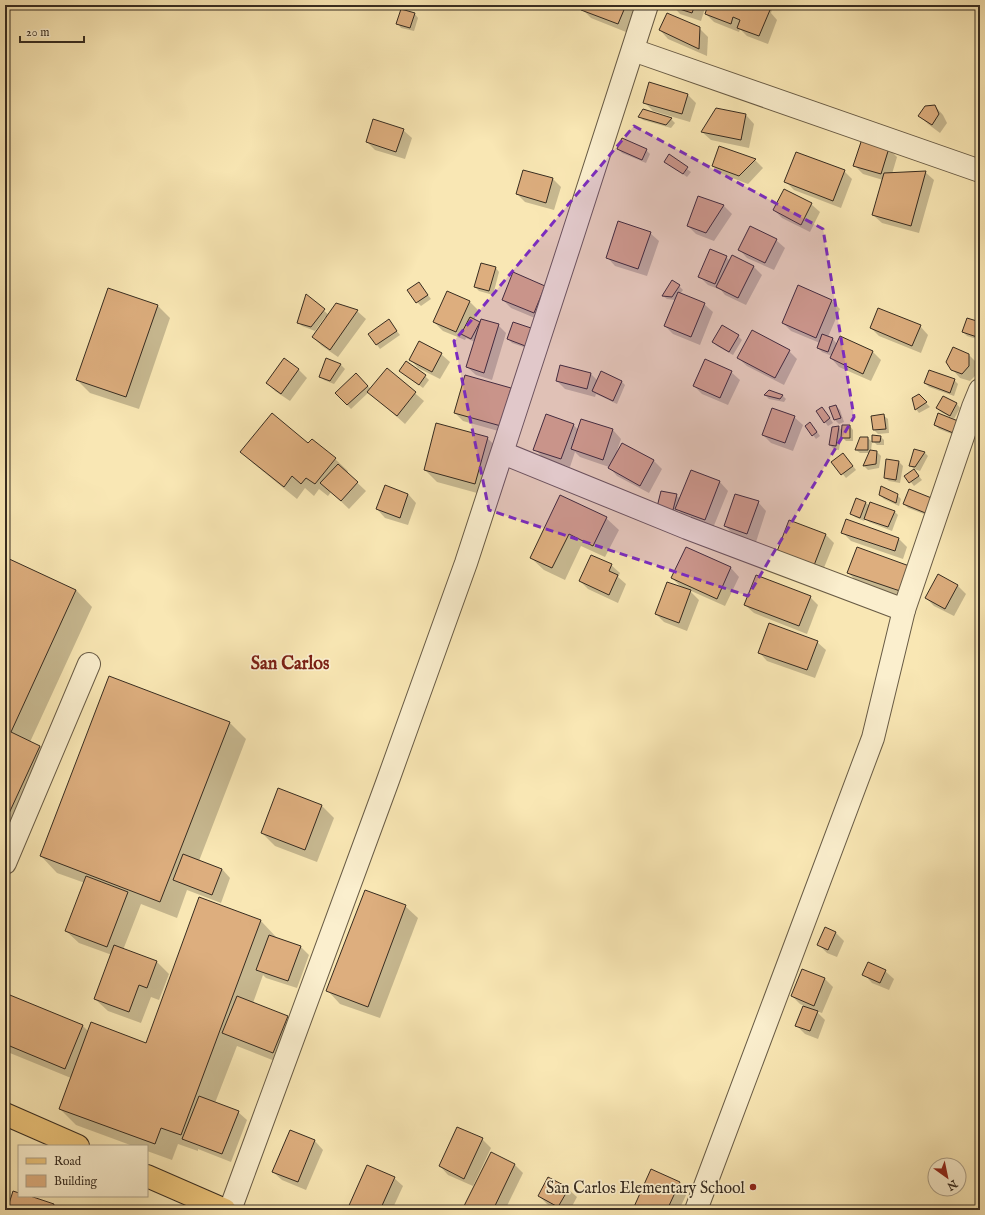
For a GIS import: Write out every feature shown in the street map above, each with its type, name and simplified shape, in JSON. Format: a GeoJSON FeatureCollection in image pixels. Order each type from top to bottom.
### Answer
{"type":"FeatureCollection","features":[{"type":"Feature","properties":{"kind":"main road"},"geometry":{"type":"LineString","coordinates":[[5,1114],[76,1145]]}},
{"type":"Feature","properties":{"kind":"main road"},"geometry":{"type":"LineString","coordinates":[[148,1176],[225,1210]]}},
{"type":"Feature","properties":{"kind":"street"},"geometry":{"type":"LineString","coordinates":[[230,1210],[466,564],[647,5]]}},
{"type":"Feature","properties":{"kind":"street"},"geometry":{"type":"LineString","coordinates":[[633,50],[980,171]]}},
{"type":"Feature","properties":{"kind":"street"},"geometry":{"type":"LineString","coordinates":[[696,1210],[873,738],[904,610],[980,390]]}},
{"type":"Feature","properties":{"kind":"street"},"geometry":{"type":"LineString","coordinates":[[502,453],[687,528],[904,610]]}},
{"type":"Feature","properties":{"kind":"street"},"geometry":{"type":"LineString","coordinates":[[5,863],[89,664]]}},
{"type":"Feature","properties":{"kind":"highlighted area"},"geometry":{"type":"Polygon","coordinates":[[[634,126],[823,229],[854,417],[748,596],[489,510],[454,341],[634,126]]]}},
{"type":"Feature","properties":{"kind":"building"},"geometry":{"type":"Polygon","coordinates":[[[583,5],[626,5],[618,24],[581,10],[583,5]]]}},
{"type":"Feature","properties":{"kind":"building"},"geometry":{"type":"Polygon","coordinates":[[[695,5],[692,13],[670,6],[695,5]]]}},
{"type":"Feature","properties":{"kind":"building"},"geometry":{"type":"Polygon","coordinates":[[[708,5],[762,5],[761,7],[770,10],[759,36],[737,28],[740,20],[733,17],[731,24],[705,14],[708,5]]]}},
{"type":"Feature","properties":{"kind":"building"},"geometry":{"type":"Polygon","coordinates":[[[401,9],[415,13],[410,28],[396,24],[401,9]]]}},
{"type":"Feature","properties":{"kind":"building"},"geometry":{"type":"Polygon","coordinates":[[[667,13],[700,27],[699,49],[659,30],[667,13]]]}},
{"type":"Feature","properties":{"kind":"building"},"geometry":{"type":"Polygon","coordinates":[[[649,82],[688,94],[682,114],[643,103],[649,82]]]}},
{"type":"Feature","properties":{"kind":"building"},"geometry":{"type":"Polygon","coordinates":[[[935,105],[939,114],[932,125],[918,116],[925,106],[935,105]]]}},
{"type":"Feature","properties":{"kind":"building"},"geometry":{"type":"Polygon","coordinates":[[[716,108],[746,114],[741,140],[701,132],[716,108]]]}},
{"type":"Feature","properties":{"kind":"building"},"geometry":{"type":"Polygon","coordinates":[[[643,109],[672,118],[666,125],[638,117],[643,109]]]}},
{"type":"Feature","properties":{"kind":"building"},"geometry":{"type":"Polygon","coordinates":[[[373,119],[404,129],[396,152],[366,142],[373,119]]]}},
{"type":"Feature","properties":{"kind":"building"},"geometry":{"type":"Polygon","coordinates":[[[622,138],[647,149],[642,160],[617,149],[622,138]]]}},
{"type":"Feature","properties":{"kind":"building"},"geometry":{"type":"Polygon","coordinates":[[[862,139],[889,148],[881,174],[853,166],[862,139]]]}},
{"type":"Feature","properties":{"kind":"building"},"geometry":{"type":"Polygon","coordinates":[[[719,146],[756,159],[739,176],[712,166],[719,146]]]}},
{"type":"Feature","properties":{"kind":"building"},"geometry":{"type":"Polygon","coordinates":[[[796,152],[845,170],[833,201],[784,182],[796,152]]]}},
{"type":"Feature","properties":{"kind":"building"},"geometry":{"type":"Polygon","coordinates":[[[669,154],[688,167],[683,174],[664,162],[669,154]]]}},
{"type":"Feature","properties":{"kind":"building"},"geometry":{"type":"Polygon","coordinates":[[[523,170],[553,178],[546,203],[516,194],[523,170]]]}},
{"type":"Feature","properties":{"kind":"building"},"geometry":{"type":"Polygon","coordinates":[[[926,171],[911,226],[872,215],[884,173],[926,171]]]}},
{"type":"Feature","properties":{"kind":"building"},"geometry":{"type":"Polygon","coordinates":[[[784,189],[812,203],[801,225],[773,210],[784,189]]]}},
{"type":"Feature","properties":{"kind":"building"},"geometry":{"type":"Polygon","coordinates":[[[698,196],[724,205],[706,233],[687,226],[698,196]]]}},
{"type":"Feature","properties":{"kind":"building"},"geometry":{"type":"Polygon","coordinates":[[[618,221],[651,232],[638,269],[606,258],[618,221]]]}},
{"type":"Feature","properties":{"kind":"building"},"geometry":{"type":"Polygon","coordinates":[[[750,226],[777,239],[765,263],[738,250],[750,226]]]}},
{"type":"Feature","properties":{"kind":"building"},"geometry":{"type":"Polygon","coordinates":[[[710,249],[727,256],[715,284],[698,277],[710,249]]]}},
{"type":"Feature","properties":{"kind":"building"},"geometry":{"type":"Polygon","coordinates":[[[732,255],[754,266],[738,298],[716,287],[732,255]]]}},
{"type":"Feature","properties":{"kind":"building"},"geometry":{"type":"Polygon","coordinates":[[[481,263],[496,267],[489,291],[474,287],[481,263]]]}},
{"type":"Feature","properties":{"kind":"building"},"geometry":{"type":"Polygon","coordinates":[[[513,272],[545,286],[534,313],[502,300],[513,272]]]}},
{"type":"Feature","properties":{"kind":"building"},"geometry":{"type":"Polygon","coordinates":[[[672,280],[680,285],[672,297],[662,296],[672,280]]]}},
{"type":"Feature","properties":{"kind":"building"},"geometry":{"type":"Polygon","coordinates":[[[419,282],[428,295],[416,303],[407,290],[419,282]]]}},
{"type":"Feature","properties":{"kind":"building"},"geometry":{"type":"Polygon","coordinates":[[[798,285],[832,300],[816,338],[782,323],[798,285]]]}},
{"type":"Feature","properties":{"kind":"building"},"geometry":{"type":"Polygon","coordinates":[[[108,288],[158,305],[126,397],[76,380],[108,288]]]}},
{"type":"Feature","properties":{"kind":"building"},"geometry":{"type":"Polygon","coordinates":[[[447,291],[470,301],[456,332],[433,322],[447,291]]]}},
{"type":"Feature","properties":{"kind":"building"},"geometry":{"type":"Polygon","coordinates":[[[678,292],[705,303],[691,337],[664,326],[678,292]]]}},
{"type":"Feature","properties":{"kind":"building"},"geometry":{"type":"Polygon","coordinates":[[[306,294],[325,309],[311,327],[297,323],[306,294]]]}},
{"type":"Feature","properties":{"kind":"building"},"geometry":{"type":"Polygon","coordinates":[[[336,303],[358,310],[330,350],[312,337],[336,303]]]}},
{"type":"Feature","properties":{"kind":"building"},"geometry":{"type":"Polygon","coordinates":[[[878,308],[921,325],[912,346],[870,328],[878,308]]]}},
{"type":"Feature","properties":{"kind":"building"},"geometry":{"type":"Polygon","coordinates":[[[470,317],[480,322],[471,339],[461,334],[470,317]]]}},
{"type":"Feature","properties":{"kind":"building"},"geometry":{"type":"Polygon","coordinates":[[[967,318],[980,322],[980,338],[962,332],[967,318]]]}},
{"type":"Feature","properties":{"kind":"building"},"geometry":{"type":"Polygon","coordinates":[[[389,319],[397,331],[376,345],[368,334],[389,319]]]}},
{"type":"Feature","properties":{"kind":"building"},"geometry":{"type":"Polygon","coordinates":[[[481,319],[499,324],[484,373],[466,367],[481,319]]]}},
{"type":"Feature","properties":{"kind":"building"},"geometry":{"type":"Polygon","coordinates":[[[513,322],[534,329],[528,347],[507,339],[513,322]]]}},
{"type":"Feature","properties":{"kind":"building"},"geometry":{"type":"Polygon","coordinates":[[[722,325],[739,335],[729,352],[712,342],[722,325]]]}},
{"type":"Feature","properties":{"kind":"building"},"geometry":{"type":"Polygon","coordinates":[[[752,330],[790,350],[775,378],[737,358],[752,330]]]}},
{"type":"Feature","properties":{"kind":"building"},"geometry":{"type":"Polygon","coordinates":[[[822,334],[833,338],[828,352],[817,348],[822,334]]]}},
{"type":"Feature","properties":{"kind":"building"},"geometry":{"type":"Polygon","coordinates":[[[840,336],[873,351],[863,374],[830,358],[840,336]]]}},
{"type":"Feature","properties":{"kind":"building"},"geometry":{"type":"Polygon","coordinates":[[[419,341],[442,353],[432,372],[409,360],[419,341]]]}},
{"type":"Feature","properties":{"kind":"building"},"geometry":{"type":"Polygon","coordinates":[[[953,347],[969,354],[969,366],[962,374],[951,370],[946,362],[953,347]]]}},
{"type":"Feature","properties":{"kind":"building"},"geometry":{"type":"Polygon","coordinates":[[[284,358],[299,369],[281,394],[266,383],[284,358]]]}},
{"type":"Feature","properties":{"kind":"building"},"geometry":{"type":"Polygon","coordinates":[[[326,358],[341,364],[330,381],[319,377],[326,358]]]}},
{"type":"Feature","properties":{"kind":"building"},"geometry":{"type":"Polygon","coordinates":[[[705,359],[732,371],[720,398],[693,386],[705,359]]]}},
{"type":"Feature","properties":{"kind":"building"},"geometry":{"type":"Polygon","coordinates":[[[406,361],[426,375],[419,385],[399,371],[406,361]]]}},
{"type":"Feature","properties":{"kind":"building"},"geometry":{"type":"Polygon","coordinates":[[[560,365],[591,373],[587,389],[556,381],[560,365]]]}},
{"type":"Feature","properties":{"kind":"building"},"geometry":{"type":"Polygon","coordinates":[[[387,368],[416,392],[397,416],[367,392],[387,368]]]}},
{"type":"Feature","properties":{"kind":"building"},"geometry":{"type":"Polygon","coordinates":[[[929,370],[955,379],[950,393],[924,383],[929,370]]]}},
{"type":"Feature","properties":{"kind":"building"},"geometry":{"type":"Polygon","coordinates":[[[601,371],[622,381],[613,401],[592,391],[601,371]]]}},
{"type":"Feature","properties":{"kind":"building"},"geometry":{"type":"Polygon","coordinates":[[[356,373],[368,386],[347,405],[335,393],[356,373]]]}},
{"type":"Feature","properties":{"kind":"building"},"geometry":{"type":"Polygon","coordinates":[[[465,375],[511,388],[501,426],[454,413],[465,375]]]}},
{"type":"Feature","properties":{"kind":"building"},"geometry":{"type":"Polygon","coordinates":[[[769,390],[783,395],[780,399],[764,395],[769,390]]]}},
{"type":"Feature","properties":{"kind":"building"},"geometry":{"type":"Polygon","coordinates":[[[919,394],[927,402],[915,410],[912,398],[919,394]]]}},
{"type":"Feature","properties":{"kind":"building"},"geometry":{"type":"Polygon","coordinates":[[[943,396],[957,403],[950,416],[936,408],[943,396]]]}},
{"type":"Feature","properties":{"kind":"building"},"geometry":{"type":"Polygon","coordinates":[[[836,405],[841,418],[834,420],[829,407],[836,405]]]}},
{"type":"Feature","properties":{"kind":"building"},"geometry":{"type":"Polygon","coordinates":[[[822,407],[830,418],[824,423],[816,411],[822,407]]]}},
{"type":"Feature","properties":{"kind":"building"},"geometry":{"type":"Polygon","coordinates":[[[772,408],[795,416],[785,443],[762,435],[772,408]]]}},
{"type":"Feature","properties":{"kind":"building"},"geometry":{"type":"Polygon","coordinates":[[[272,413],[308,443],[312,439],[336,458],[315,484],[306,478],[301,484],[292,476],[284,487],[240,452],[272,413]]]}},
{"type":"Feature","properties":{"kind":"building"},"geometry":{"type":"Polygon","coordinates":[[[938,413],[963,423],[958,435],[934,425],[938,413]]]}},
{"type":"Feature","properties":{"kind":"building"},"geometry":{"type":"Polygon","coordinates":[[[546,414],[574,424],[561,459],[533,450],[546,414]]]}},
{"type":"Feature","properties":{"kind":"building"},"geometry":{"type":"Polygon","coordinates":[[[884,414],[886,429],[873,430],[871,416],[884,414]]]}},
{"type":"Feature","properties":{"kind":"building"},"geometry":{"type":"Polygon","coordinates":[[[581,419],[613,429],[603,460],[571,449],[581,419]]]}},
{"type":"Feature","properties":{"kind":"building"},"geometry":{"type":"Polygon","coordinates":[[[810,422],[817,432],[812,436],[805,426],[810,422]]]}},
{"type":"Feature","properties":{"kind":"building"},"geometry":{"type":"Polygon","coordinates":[[[436,423],[488,437],[475,484],[424,470],[436,423]]]}},
{"type":"Feature","properties":{"kind":"building"},"geometry":{"type":"Polygon","coordinates":[[[842,425],[850,425],[850,438],[841,438],[842,425]]]}},
{"type":"Feature","properties":{"kind":"building"},"geometry":{"type":"Polygon","coordinates":[[[839,426],[836,446],[829,445],[832,427],[839,426]]]}},
{"type":"Feature","properties":{"kind":"building"},"geometry":{"type":"Polygon","coordinates":[[[872,435],[881,436],[880,442],[872,442],[872,435]]]}},
{"type":"Feature","properties":{"kind":"building"},"geometry":{"type":"Polygon","coordinates":[[[860,437],[868,437],[868,450],[855,450],[860,437]]]}},
{"type":"Feature","properties":{"kind":"building"},"geometry":{"type":"Polygon","coordinates":[[[622,443],[654,460],[640,486],[608,468],[622,443]]]}},
{"type":"Feature","properties":{"kind":"building"},"geometry":{"type":"Polygon","coordinates":[[[914,449],[925,452],[915,467],[909,466],[914,449]]]}},
{"type":"Feature","properties":{"kind":"building"},"geometry":{"type":"Polygon","coordinates":[[[870,450],[877,451],[876,464],[863,466],[870,450]]]}},
{"type":"Feature","properties":{"kind":"building"},"geometry":{"type":"Polygon","coordinates":[[[843,453],[853,466],[841,475],[831,462],[843,453]]]}},
{"type":"Feature","properties":{"kind":"building"},"geometry":{"type":"Polygon","coordinates":[[[886,459],[899,461],[896,480],[884,478],[886,459]]]}},
{"type":"Feature","properties":{"kind":"building"},"geometry":{"type":"Polygon","coordinates":[[[338,464],[358,482],[341,501],[320,483],[338,464]]]}},
{"type":"Feature","properties":{"kind":"building"},"geometry":{"type":"Polygon","coordinates":[[[914,469],[919,476],[909,483],[904,476],[914,469]]]}},
{"type":"Feature","properties":{"kind":"building"},"geometry":{"type":"Polygon","coordinates":[[[691,470],[720,481],[705,520],[675,509],[691,470]]]}},
{"type":"Feature","properties":{"kind":"building"},"geometry":{"type":"Polygon","coordinates":[[[385,485],[408,494],[400,518],[376,509],[385,485]]]}},
{"type":"Feature","properties":{"kind":"building"},"geometry":{"type":"Polygon","coordinates":[[[881,486],[898,494],[896,503],[879,495],[881,486]]]}},
{"type":"Feature","properties":{"kind":"building"},"geometry":{"type":"Polygon","coordinates":[[[909,489],[934,499],[928,514],[903,504],[909,489]]]}},
{"type":"Feature","properties":{"kind":"building"},"geometry":{"type":"Polygon","coordinates":[[[661,491],[677,494],[673,510],[657,507],[661,491]]]}},
{"type":"Feature","properties":{"kind":"building"},"geometry":{"type":"Polygon","coordinates":[[[735,494],[759,501],[747,534],[724,526],[735,494]]]}},
{"type":"Feature","properties":{"kind":"building"},"geometry":{"type":"Polygon","coordinates":[[[560,495],[607,517],[593,546],[569,534],[552,568],[530,558],[560,495]]]}},
{"type":"Feature","properties":{"kind":"building"},"geometry":{"type":"Polygon","coordinates":[[[856,498],[866,502],[860,518],[850,514],[856,498]]]}},
{"type":"Feature","properties":{"kind":"building"},"geometry":{"type":"Polygon","coordinates":[[[870,502],[895,511],[888,527],[864,519],[870,502]]]}},
{"type":"Feature","properties":{"kind":"building"},"geometry":{"type":"Polygon","coordinates":[[[846,519],[899,538],[895,551],[841,533],[846,519]]]}},
{"type":"Feature","properties":{"kind":"building"},"geometry":{"type":"Polygon","coordinates":[[[789,520],[826,534],[813,568],[776,554],[789,520]]]}},
{"type":"Feature","properties":{"kind":"building"},"geometry":{"type":"Polygon","coordinates":[[[686,547],[731,567],[717,599],[671,578],[686,547]]]}},
{"type":"Feature","properties":{"kind":"building"},"geometry":{"type":"Polygon","coordinates":[[[857,547],[912,567],[903,592],[847,573],[857,547]]]}},
{"type":"Feature","properties":{"kind":"building"},"geometry":{"type":"Polygon","coordinates":[[[591,555],[612,564],[609,571],[618,575],[609,595],[579,581],[591,555]]]}},
{"type":"Feature","properties":{"kind":"building"},"geometry":{"type":"Polygon","coordinates":[[[5,557],[76,590],[11,732],[40,746],[5,822],[5,557]]]}},
{"type":"Feature","properties":{"kind":"building"},"geometry":{"type":"Polygon","coordinates":[[[938,574],[958,585],[945,609],[925,598],[938,574]]]}},
{"type":"Feature","properties":{"kind":"building"},"geometry":{"type":"Polygon","coordinates":[[[756,575],[811,596],[799,626],[744,605],[756,575]]]}},
{"type":"Feature","properties":{"kind":"building"},"geometry":{"type":"Polygon","coordinates":[[[667,582],[691,590],[679,623],[655,614],[667,582]]]}},
{"type":"Feature","properties":{"kind":"building"},"geometry":{"type":"Polygon","coordinates":[[[769,623],[818,641],[807,670],[758,653],[769,623]]]}},
{"type":"Feature","properties":{"kind":"building"},"geometry":{"type":"Polygon","coordinates":[[[109,676],[230,722],[160,902],[40,856],[109,676]]]}},
{"type":"Feature","properties":{"kind":"building"},"geometry":{"type":"Polygon","coordinates":[[[278,788],[322,805],[305,850],[261,833],[278,788]]]}},
{"type":"Feature","properties":{"kind":"building"},"geometry":{"type":"Polygon","coordinates":[[[183,854],[222,869],[212,895],[173,880],[183,854]]]}},
{"type":"Feature","properties":{"kind":"building"},"geometry":{"type":"Polygon","coordinates":[[[86,876],[128,892],[107,947],[65,931],[86,876]]]}},
{"type":"Feature","properties":{"kind":"building"},"geometry":{"type":"Polygon","coordinates":[[[365,890],[406,905],[368,1007],[326,991],[365,890]]]}},
{"type":"Feature","properties":{"kind":"building"},"geometry":{"type":"Polygon","coordinates":[[[199,897],[261,920],[181,1135],[161,1128],[155,1144],[59,1109],[91,1022],[146,1043],[199,897]]]}},
{"type":"Feature","properties":{"kind":"building"},"geometry":{"type":"Polygon","coordinates":[[[825,927],[836,932],[828,950],[817,945],[825,927]]]}},
{"type":"Feature","properties":{"kind":"building"},"geometry":{"type":"Polygon","coordinates":[[[269,935],[301,946],[288,981],[256,970],[269,935]]]}},
{"type":"Feature","properties":{"kind":"building"},"geometry":{"type":"Polygon","coordinates":[[[114,945],[157,961],[147,988],[139,985],[129,1012],[94,999],[114,945]]]}},
{"type":"Feature","properties":{"kind":"building"},"geometry":{"type":"Polygon","coordinates":[[[868,962],[886,970],[880,983],[862,975],[868,962]]]}},
{"type":"Feature","properties":{"kind":"building"},"geometry":{"type":"Polygon","coordinates":[[[802,969],[825,978],[814,1006],[791,996],[802,969]]]}},
{"type":"Feature","properties":{"kind":"building"},"geometry":{"type":"Polygon","coordinates":[[[5,993],[83,1025],[65,1069],[5,1044],[5,993]]]}},
{"type":"Feature","properties":{"kind":"building"},"geometry":{"type":"Polygon","coordinates":[[[237,996],[288,1016],[273,1053],[222,1033],[237,996]]]}},
{"type":"Feature","properties":{"kind":"building"},"geometry":{"type":"Polygon","coordinates":[[[803,1006],[818,1011],[810,1031],[795,1026],[803,1006]]]}},
{"type":"Feature","properties":{"kind":"building"},"geometry":{"type":"Polygon","coordinates":[[[199,1096],[239,1111],[222,1154],[182,1139],[199,1096]]]}},
{"type":"Feature","properties":{"kind":"building"},"geometry":{"type":"Polygon","coordinates":[[[457,1127],[483,1138],[464,1179],[439,1166],[457,1127]]]}},
{"type":"Feature","properties":{"kind":"building"},"geometry":{"type":"Polygon","coordinates":[[[290,1130],[315,1140],[298,1182],[272,1172],[290,1130]]]}},
{"type":"Feature","properties":{"kind":"building"},"geometry":{"type":"Polygon","coordinates":[[[491,1152],[515,1164],[493,1210],[472,1210],[464,1206],[491,1152]]]}},
{"type":"Feature","properties":{"kind":"building"},"geometry":{"type":"Polygon","coordinates":[[[367,1165],[395,1177],[380,1210],[347,1210],[367,1165]]]}},
{"type":"Feature","properties":{"kind":"building"},"geometry":{"type":"Polygon","coordinates":[[[651,1169],[680,1182],[667,1210],[633,1209],[651,1169]]]}},
{"type":"Feature","properties":{"kind":"building"},"geometry":{"type":"Polygon","coordinates":[[[548,1177],[569,1188],[558,1207],[538,1196],[548,1177]]]}},
{"type":"Feature","properties":{"kind":"building"},"geometry":{"type":"Polygon","coordinates":[[[13,1191],[18,1193],[18,1197],[33,1197],[54,1204],[52,1210],[7,1210],[13,1191]]]}},
{"type":"Feature","properties":{"kind":"place","name":"San Carlos Elementary School"},"geometry":{"type":"Point","coordinates":[753,1187]}},
{"type":"Feature","properties":{"kind":"district","name":"San Carlos"},"geometry":{"type":"Point","coordinates":[290,663]}}]}
